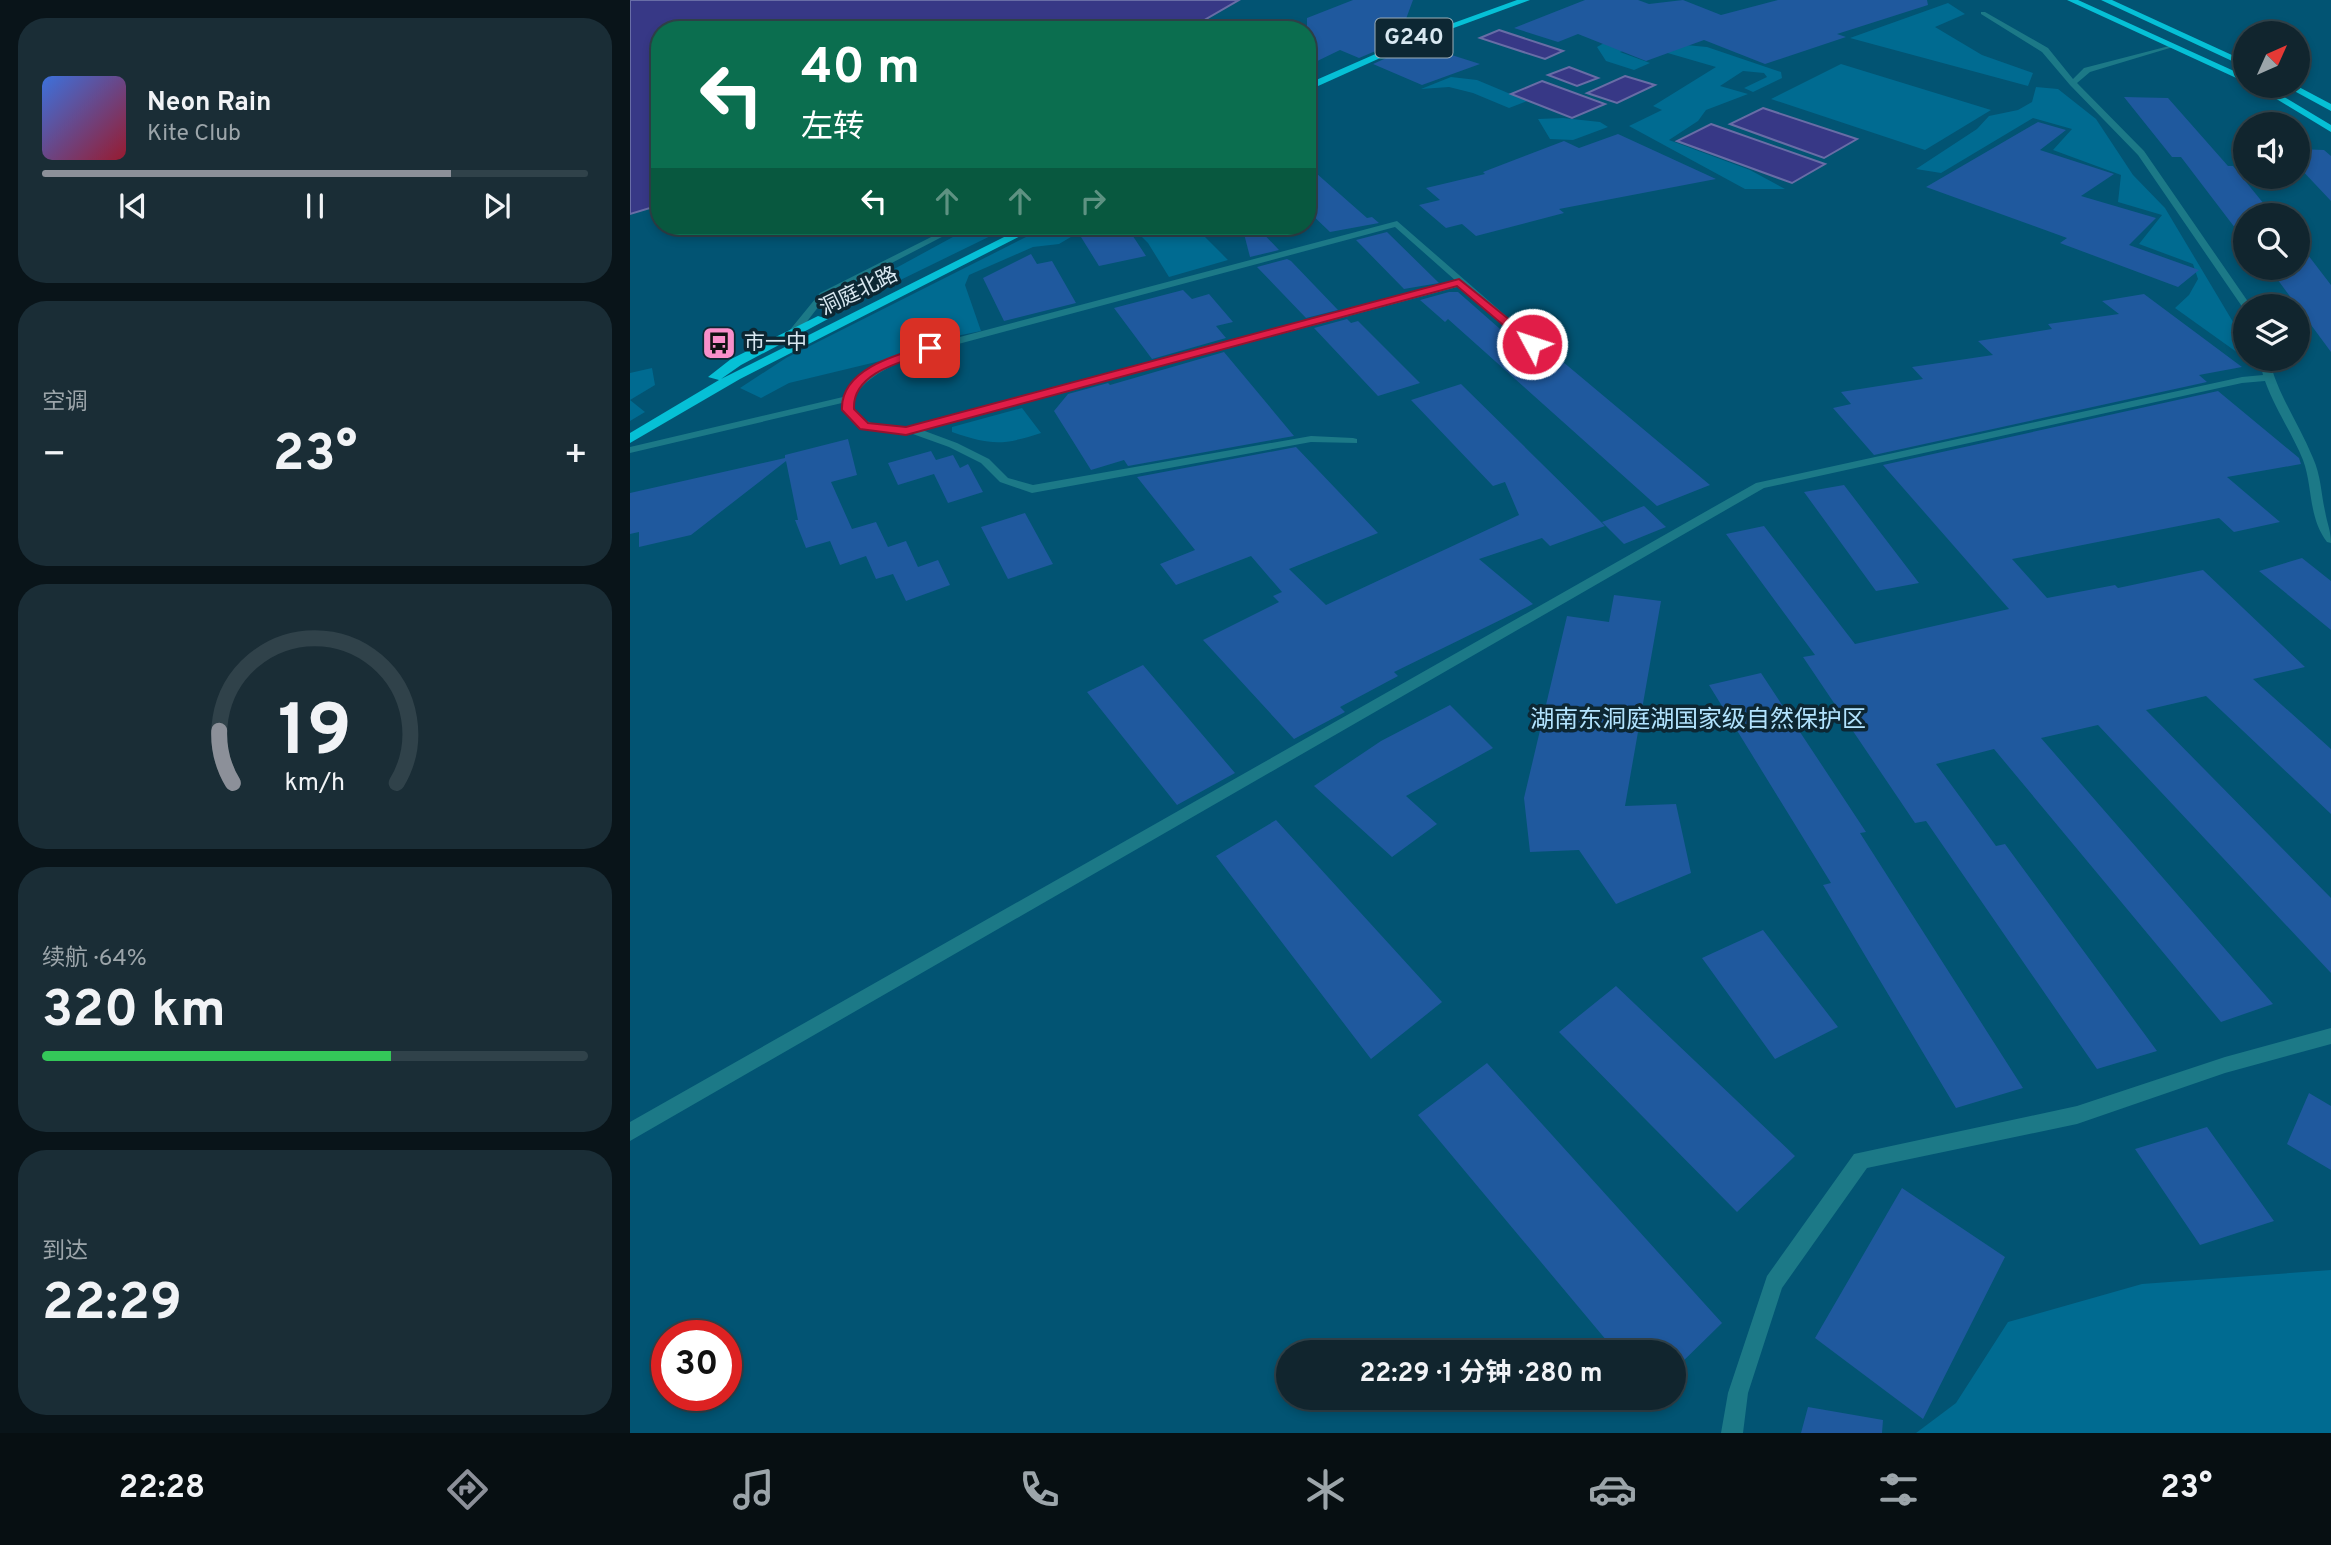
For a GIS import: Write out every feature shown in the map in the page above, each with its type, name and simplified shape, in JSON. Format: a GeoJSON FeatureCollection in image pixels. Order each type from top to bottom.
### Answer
{"type":"FeatureCollection","features":[{"type":"Feature","properties":{"kind":"main road","name":"G240"},"geometry":{"type":"LineString","coordinates":[[1316,78],[1403,38],[1513,0]]}},
{"type":"Feature","properties":{"kind":"main road","name":"G240"},"geometry":{"type":"LineString","coordinates":[[1316,84],[1401,43],[1470,16],[1526,0]]}},
{"type":"Feature","properties":{"kind":"main road"},"geometry":{"type":"LineString","coordinates":[[2071,0],[2233,74]]}},
{"type":"Feature","properties":{"kind":"main road"},"geometry":{"type":"LineString","coordinates":[[2105,0],[2233,59]]}},
{"type":"Feature","properties":{"kind":"main road"},"geometry":{"type":"LineString","coordinates":[[2310,97],[2331,108]]}},
{"type":"Feature","properties":{"kind":"main road"},"geometry":{"type":"LineString","coordinates":[[2280,98],[2331,129]]}},
{"type":"Feature","properties":{"kind":"main road","name":"洞庭北路"},"geometry":{"type":"LineString","coordinates":[[630,428],[736,362],[794,331],[1002,235]]}},
{"type":"Feature","properties":{"kind":"main road","name":"洞庭北路"},"geometry":{"type":"LineString","coordinates":[[630,439],[735,376],[1016,235]]}},
{"type":"Feature","properties":{"kind":"street"},"geometry":{"type":"LineString","coordinates":[[1983,13],[2045,50],[2141,153],[2238,294]]}},
{"type":"Feature","properties":{"kind":"street"},"geometry":{"type":"LineString","coordinates":[[2073,83],[2087,70],[2171,46]]}},
{"type":"Feature","properties":{"kind":"street"},"geometry":{"type":"LineString","coordinates":[[1353,441],[1311,439],[1032,489],[1004,480],[985,461],[912,430],[864,426],[848,410],[847,399],[855,385],[874,369],[900,358],[1128,293],[1396,225],[1459,283],[1532,344]]}},
{"type":"Feature","properties":{"kind":"street"},"geometry":{"type":"LineString","coordinates":[[794,331],[823,295],[941,235]]}},
{"type":"Feature","properties":{"kind":"street"},"geometry":{"type":"LineString","coordinates":[[912,430],[1459,283]]}},
{"type":"Feature","properties":{"kind":"street"},"geometry":{"type":"LineString","coordinates":[[2266,371],[2313,472],[2322,530],[2331,539]]}},
{"type":"Feature","properties":{"kind":"street"},"geometry":{"type":"LineString","coordinates":[[630,1132],[1760,485],[2242,380],[2267,378]]}},
{"type":"Feature","properties":{"kind":"street"},"geometry":{"type":"LineString","coordinates":[[630,450],[847,399]]}},
{"type":"Feature","properties":{"kind":"street"},"geometry":{"type":"LineString","coordinates":[[1732,1433],[1738,1393],[1774,1283],[1861,1160],[2077,1115],[2225,1065],[2331,1036]]}},
{"type":"Feature","properties":{"kind":"green space","name":"湖南东洞庭湖国家级自然保护区"},"geometry":{"type":"Polygon","coordinates":[[[630,0],[2331,0],[2331,1433],[630,1433],[630,0]]]}},
{"type":"Feature","properties":{"kind":"shaded area"},"geometry":{"type":"Polygon","coordinates":[[[630,0],[1239,0],[1203,21],[651,21],[651,208],[630,214],[630,0]]]}},
{"type":"Feature","properties":{"kind":"shaded area"},"geometry":{"type":"Polygon","coordinates":[[[1948,3],[1965,14],[1935,27],[1982,55],[2033,73],[2028,86],[1850,38],[1948,3]]]}},
{"type":"Feature","properties":{"kind":"shaded area"},"geometry":{"type":"Polygon","coordinates":[[[1499,30],[1563,51],[1545,59],[1480,38],[1499,30]]]}},
{"type":"Feature","properties":{"kind":"shaded area"},"geometry":{"type":"Polygon","coordinates":[[[1613,38],[1707,47],[1781,72],[1782,78],[1753,92],[1744,88],[1767,77],[1764,73],[1743,71],[1720,86],[1748,94],[1706,110],[1698,121],[1669,140],[1750,170],[1785,189],[1745,189],[1629,126],[1662,110],[1653,106],[1716,67],[1640,45],[1620,52],[1650,63],[1634,70],[1606,61],[1597,47],[1613,38]]]}},
{"type":"Feature","properties":{"kind":"shaded area"},"geometry":{"type":"Polygon","coordinates":[[[1841,64],[1991,110],[1925,150],[1771,99],[1841,64]]]}},
{"type":"Feature","properties":{"kind":"shaded area"},"geometry":{"type":"Polygon","coordinates":[[[1569,67],[1598,78],[1577,86],[1548,75],[1569,67]]]}},
{"type":"Feature","properties":{"kind":"shaded area"},"geometry":{"type":"Polygon","coordinates":[[[1625,76],[1655,85],[1617,103],[1587,93],[1625,76]]]}},
{"type":"Feature","properties":{"kind":"shaded area"},"geometry":{"type":"Polygon","coordinates":[[[1451,77],[1477,80],[1527,101],[1509,108],[1473,93],[1449,87],[1421,89],[1451,77]]]}},
{"type":"Feature","properties":{"kind":"shaded area"},"geometry":{"type":"Polygon","coordinates":[[[1542,81],[1605,104],[1572,118],[1511,94],[1542,81]]]}},
{"type":"Feature","properties":{"kind":"shaded area"},"geometry":{"type":"Polygon","coordinates":[[[2036,87],[2058,89],[2096,119],[2133,175],[2165,208],[2233,322],[2233,349],[2175,308],[2189,295],[2198,279],[2193,264],[2139,244],[2162,215],[2118,202],[2121,175],[2053,150],[2072,129],[2033,118],[1941,173],[1916,169],[1977,129],[1989,116],[2018,110],[2032,102],[2036,87]]]}},
{"type":"Feature","properties":{"kind":"shaded area"},"geometry":{"type":"Polygon","coordinates":[[[1763,108],[1857,139],[1824,158],[1730,124],[1763,108]]]}},
{"type":"Feature","properties":{"kind":"shaded area"},"geometry":{"type":"Polygon","coordinates":[[[1563,118],[1600,122],[1608,127],[1573,140],[1550,139],[1538,119],[1563,118]]]}},
{"type":"Feature","properties":{"kind":"shaded area"},"geometry":{"type":"Polygon","coordinates":[[[1711,124],[1825,164],[1792,183],[1677,141],[1711,124]]]}},
{"type":"Feature","properties":{"kind":"shaded area"},"geometry":{"type":"Polygon","coordinates":[[[956,235],[993,235],[884,288],[876,284],[885,274],[956,235]]]}},
{"type":"Feature","properties":{"kind":"shaded area"},"geometry":{"type":"Polygon","coordinates":[[[1030,235],[1074,235],[1059,244],[1033,247],[969,275],[965,285],[981,331],[922,343],[901,356],[789,383],[761,398],[740,388],[786,358],[1030,235]]]}},
{"type":"Feature","properties":{"kind":"shaded area"},"geometry":{"type":"Polygon","coordinates":[[[1140,235],[1203,235],[1228,260],[1169,277],[1140,235]]]}},
{"type":"Feature","properties":{"kind":"shaded area"},"geometry":{"type":"Polygon","coordinates":[[[652,368],[655,385],[630,400],[630,373],[652,368]]]}},
{"type":"Feature","properties":{"kind":"shaded area"},"geometry":{"type":"Polygon","coordinates":[[[630,400],[645,412],[630,421],[630,400]]]}},
{"type":"Feature","properties":{"kind":"shaded area"},"geometry":{"type":"Polygon","coordinates":[[[1022,408],[1041,433],[996,442],[952,432],[952,427],[1022,408]]]}},
{"type":"Feature","properties":{"kind":"shaded area"},"geometry":{"type":"Polygon","coordinates":[[[2331,1270],[2331,1433],[1916,1433],[1956,1403],[2008,1322],[2142,1284],[2331,1270]]]}},
{"type":"Feature","properties":{"kind":"building"},"geometry":{"type":"Polygon","coordinates":[[[1353,0],[1413,0],[1403,27],[1384,34],[1402,40],[1359,58],[1340,50],[1316,62],[1316,21],[1307,21],[1307,18],[1353,0]]]}},
{"type":"Feature","properties":{"kind":"building"},"geometry":{"type":"Polygon","coordinates":[[[1585,0],[1638,0],[1649,4],[1683,0],[1721,15],[1778,0],[1927,0],[1928,5],[1837,34],[1846,37],[1765,64],[1704,40],[1646,61],[1578,34],[1558,42],[1514,28],[1585,0]]]}},
{"type":"Feature","properties":{"kind":"building"},"geometry":{"type":"Polygon","coordinates":[[[1417,44],[1480,64],[1422,85],[1373,64],[1417,44]]]}},
{"type":"Feature","properties":{"kind":"building"},"geometry":{"type":"Polygon","coordinates":[[[2124,97],[2168,98],[2228,166],[2233,166],[2233,189],[2252,189],[2263,203],[2233,203],[2233,225],[2181,157],[2172,157],[2124,97]]]}},
{"type":"Feature","properties":{"kind":"building"},"geometry":{"type":"Polygon","coordinates":[[[2038,122],[2066,130],[2040,150],[2114,174],[2081,196],[2156,218],[2129,245],[2199,270],[2178,287],[2060,243],[2067,238],[1926,187],[2038,122]]]}},
{"type":"Feature","properties":{"kind":"building"},"geometry":{"type":"Polygon","coordinates":[[[1618,134],[1716,179],[1559,209],[1564,213],[1476,236],[1462,224],[1446,228],[1419,205],[1440,200],[1426,188],[1485,174],[1483,172],[1564,141],[1579,148],[1618,134]]]}},
{"type":"Feature","properties":{"kind":"building"},"geometry":{"type":"Polygon","coordinates":[[[2310,149],[2324,150],[2331,156],[2331,201],[2310,179],[2310,149]]]}},
{"type":"Feature","properties":{"kind":"building"},"geometry":{"type":"Polygon","coordinates":[[[1316,173],[1367,218],[1372,217],[1379,223],[1330,232],[1316,219],[1316,173]]]}},
{"type":"Feature","properties":{"kind":"building"},"geometry":{"type":"Polygon","coordinates":[[[1387,232],[1439,283],[1404,289],[1356,240],[1387,232]]]}},
{"type":"Feature","properties":{"kind":"building"},"geometry":{"type":"Polygon","coordinates":[[[1132,235],[1146,256],[1099,266],[1081,237],[1132,235]]]}},
{"type":"Feature","properties":{"kind":"building"},"geometry":{"type":"Polygon","coordinates":[[[1244,235],[1265,235],[1279,250],[1250,257],[1244,235]]]}},
{"type":"Feature","properties":{"kind":"building"},"geometry":{"type":"Polygon","coordinates":[[[1031,254],[1037,264],[1052,261],[1076,303],[1004,321],[983,278],[1031,254]]]}},
{"type":"Feature","properties":{"kind":"building"},"geometry":{"type":"Polygon","coordinates":[[[2310,258],[2331,285],[2331,352],[2310,324],[2310,294],[2288,294],[2278,280],[2310,280],[2310,258]]]}},
{"type":"Feature","properties":{"kind":"building"},"geometry":{"type":"Polygon","coordinates":[[[1287,259],[1338,310],[1306,318],[1257,267],[1287,259]]]}},
{"type":"Feature","properties":{"kind":"building"},"geometry":{"type":"Polygon","coordinates":[[[1183,290],[1192,299],[1209,294],[1233,322],[1216,326],[1226,338],[1152,359],[1114,308],[1183,290]]]}},
{"type":"Feature","properties":{"kind":"building"},"geometry":{"type":"Polygon","coordinates":[[[1458,292],[1532,357],[1550,351],[1710,485],[1657,506],[1448,319],[1445,322],[1420,300],[1458,292]]]}},
{"type":"Feature","properties":{"kind":"building"},"geometry":{"type":"Polygon","coordinates":[[[2144,294],[2233,360],[2233,369],[2199,375],[2207,382],[1874,455],[1833,408],[1851,404],[1841,392],[1923,379],[1912,367],[1993,355],[1978,341],[2052,329],[2048,324],[2119,314],[2102,301],[2144,294]]]}},
{"type":"Feature","properties":{"kind":"building"},"geometry":{"type":"Polygon","coordinates":[[[1347,319],[1351,323],[1358,321],[1420,383],[1378,396],[1314,328],[1347,319]]]}},
{"type":"Feature","properties":{"kind":"building"},"geometry":{"type":"Polygon","coordinates":[[[1224,352],[1294,436],[1128,466],[1124,460],[1091,470],[1054,411],[1068,394],[1108,383],[1110,385],[1224,352]]]}},
{"type":"Feature","properties":{"kind":"building"},"geometry":{"type":"Polygon","coordinates":[[[1461,384],[1605,526],[1550,546],[1542,538],[1479,559],[1533,604],[1394,672],[1398,676],[1340,707],[1345,712],[1294,739],[1203,640],[1279,602],[1273,596],[1282,592],[1251,556],[1176,585],[1160,564],[1195,550],[1137,477],[1296,447],[1378,533],[1289,569],[1326,605],[1519,515],[1505,482],[1493,486],[1411,400],[1461,384]]]}},
{"type":"Feature","properties":{"kind":"building"},"geometry":{"type":"Polygon","coordinates":[[[2218,391],[2299,458],[2301,464],[2227,477],[2280,522],[2234,532],[2219,518],[2012,559],[2047,598],[2115,585],[2118,588],[2203,570],[2305,667],[2253,679],[2331,749],[2331,814],[2206,696],[2146,710],[2331,898],[2331,973],[2098,725],[2041,738],[2273,1004],[2221,1022],[1994,749],[1936,764],[1996,846],[2005,844],[2157,1051],[2097,1069],[1926,821],[1915,823],[1803,657],[1815,655],[1726,534],[1764,526],[1855,644],[2009,609],[1883,465],[2218,391]]]}},
{"type":"Feature","properties":{"kind":"building"},"geometry":{"type":"Polygon","coordinates":[[[848,439],[857,475],[831,482],[852,529],[876,522],[888,547],[906,541],[918,567],[938,560],[950,585],[906,601],[893,574],[876,579],[866,556],[840,565],[830,541],[806,548],[795,520],[798,520],[786,461],[691,535],[639,547],[639,532],[630,534],[630,493],[785,458],[785,455],[848,439]]]}},
{"type":"Feature","properties":{"kind":"building"},"geometry":{"type":"Polygon","coordinates":[[[931,451],[936,460],[953,455],[960,468],[968,464],[983,492],[948,503],[934,474],[898,485],[888,463],[931,451]]]}},
{"type":"Feature","properties":{"kind":"building"},"geometry":{"type":"Polygon","coordinates":[[[1844,485],[1919,583],[1876,591],[1804,492],[1844,485]]]}},
{"type":"Feature","properties":{"kind":"building"},"geometry":{"type":"Polygon","coordinates":[[[1644,506],[1666,527],[1624,544],[1602,522],[1644,506]]]}},
{"type":"Feature","properties":{"kind":"building"},"geometry":{"type":"Polygon","coordinates":[[[1025,513],[1053,564],[1008,579],[981,527],[1025,513]]]}},
{"type":"Feature","properties":{"kind":"building"},"geometry":{"type":"Polygon","coordinates":[[[2302,558],[2331,581],[2331,630],[2259,571],[2302,558]]]}},
{"type":"Feature","properties":{"kind":"building"},"geometry":{"type":"Polygon","coordinates":[[[1614,595],[1661,601],[1625,806],[1676,804],[1691,873],[1616,904],[1579,850],[1530,852],[1524,798],[1567,616],[1609,622],[1614,595]]]}},
{"type":"Feature","properties":{"kind":"building"},"geometry":{"type":"Polygon","coordinates":[[[1143,665],[1235,773],[1177,805],[1087,692],[1143,665]]]}},
{"type":"Feature","properties":{"kind":"building"},"geometry":{"type":"Polygon","coordinates":[[[1761,673],[1866,832],[1860,833],[2023,1088],[1956,1108],[1823,885],[1831,883],[1709,685],[1761,673]]]}},
{"type":"Feature","properties":{"kind":"building"},"geometry":{"type":"Polygon","coordinates":[[[1450,705],[1493,748],[1406,796],[1437,824],[1392,857],[1314,786],[1381,741],[1450,705]]]}},
{"type":"Feature","properties":{"kind":"building"},"geometry":{"type":"Polygon","coordinates":[[[1276,820],[1442,1002],[1371,1059],[1216,856],[1276,820]]]}},
{"type":"Feature","properties":{"kind":"building"},"geometry":{"type":"Polygon","coordinates":[[[1763,930],[1838,1027],[1775,1059],[1702,958],[1763,930]]]}},
{"type":"Feature","properties":{"kind":"building"},"geometry":{"type":"Polygon","coordinates":[[[1616,986],[1795,1156],[1737,1212],[1559,1032],[1616,986]]]}},
{"type":"Feature","properties":{"kind":"building"},"geometry":{"type":"Polygon","coordinates":[[[1487,1063],[1722,1323],[1686,1358],[1686,1340],[1606,1340],[1418,1115],[1487,1063]]]}},
{"type":"Feature","properties":{"kind":"building"},"geometry":{"type":"Polygon","coordinates":[[[2309,1093],[2331,1106],[2331,1170],[2287,1144],[2309,1093]]]}},
{"type":"Feature","properties":{"kind":"building"},"geometry":{"type":"Polygon","coordinates":[[[2207,1127],[2274,1221],[2200,1245],[2135,1149],[2207,1127]]]}},
{"type":"Feature","properties":{"kind":"building"},"geometry":{"type":"Polygon","coordinates":[[[1902,1188],[2005,1257],[1923,1419],[1815,1338],[1902,1188]]]}},
{"type":"Feature","properties":{"kind":"building"},"geometry":{"type":"Polygon","coordinates":[[[1808,1407],[1883,1420],[1882,1433],[1801,1433],[1808,1407]]]}},
{"type":"Feature","properties":{"kind":"place","name":"市一中"},"geometry":{"type":"Point","coordinates":[719,343]}},
{"type":"Feature","properties":{"kind":"route"},"geometry":{"type":"LineString","coordinates":[[930,348],[874,369],[855,385],[847,399],[848,410],[864,426],[906,431],[1459,283],[1532,344]]}}]}
